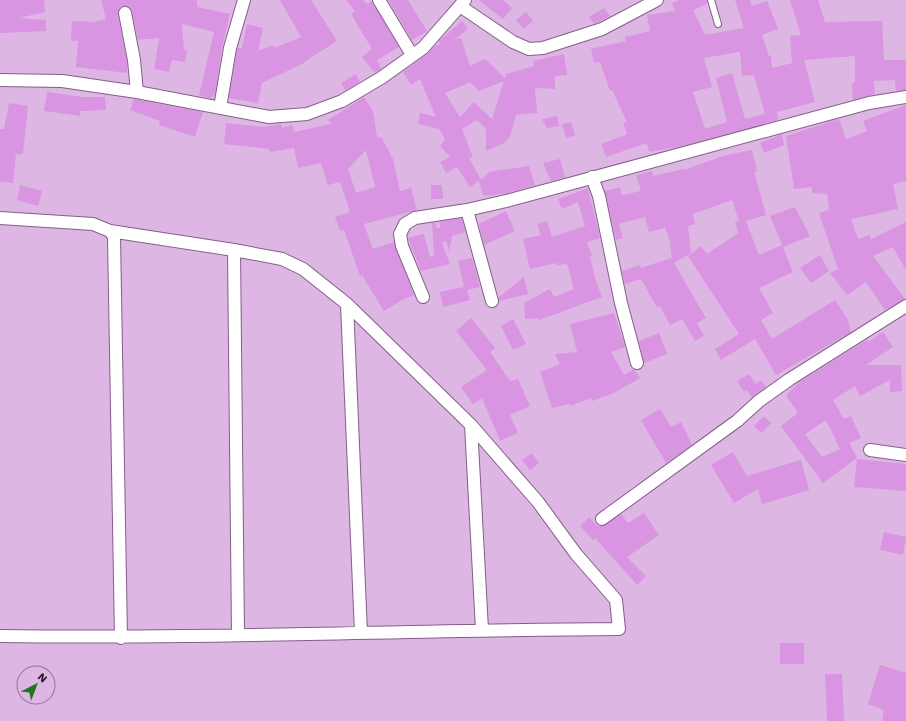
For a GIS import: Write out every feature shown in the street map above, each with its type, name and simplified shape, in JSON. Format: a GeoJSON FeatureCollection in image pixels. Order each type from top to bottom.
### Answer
{"type":"FeatureCollection","features":[{"type":"Feature","properties":{"kind":"street"},"geometry":{"type":"LineString","coordinates":[[220,108],[230,48],[244,0]]}},
{"type":"Feature","properties":{"kind":"street"},"geometry":{"type":"LineString","coordinates":[[380,0],[412,55]]}},
{"type":"Feature","properties":{"kind":"street"},"geometry":{"type":"LineString","coordinates":[[0,80],[62,81],[137,92],[269,117],[307,114],[342,101],[380,78],[423,48],[462,3],[513,42],[529,49],[543,48],[602,29],[657,0]]}},
{"type":"Feature","properties":{"kind":"street"},"geometry":{"type":"LineString","coordinates":[[124,13],[134,60],[137,92]]}},
{"type":"Feature","properties":{"kind":"street"},"geometry":{"type":"LineString","coordinates":[[423,297],[402,246],[400,234],[405,224],[415,218],[467,210],[510,200],[869,102],[906,97]]}},
{"type":"Feature","properties":{"kind":"street"},"geometry":{"type":"LineString","coordinates":[[592,177],[599,196],[621,303],[637,363]]}},
{"type":"Feature","properties":{"kind":"street"},"geometry":{"type":"LineString","coordinates":[[467,210],[492,301]]}},
{"type":"Feature","properties":{"kind":"street"},"geometry":{"type":"LineString","coordinates":[[0,218],[93,224],[110,231],[282,259],[303,269],[347,304],[471,425],[538,502],[576,554],[616,600],[619,629],[238,634],[121,638],[0,636]]}},
{"type":"Feature","properties":{"kind":"street"},"geometry":{"type":"LineString","coordinates":[[110,231],[114,237],[121,638]]}},
{"type":"Feature","properties":{"kind":"street"},"geometry":{"type":"LineString","coordinates":[[234,250],[238,634]]}},
{"type":"Feature","properties":{"kind":"street"},"geometry":{"type":"LineString","coordinates":[[347,304],[361,633]]}},
{"type":"Feature","properties":{"kind":"street"},"geometry":{"type":"LineString","coordinates":[[602,518],[737,421],[759,401],[790,379],[906,306]]}},
{"type":"Feature","properties":{"kind":"street"},"geometry":{"type":"LineString","coordinates":[[471,425],[482,630]]}},
{"type":"Feature","properties":{"kind":"street"},"geometry":{"type":"LineString","coordinates":[[870,450],[906,454]]}},
{"type":"Feature","properties":{"kind":"lane"},"geometry":{"type":"LineString","coordinates":[[711,0],[718,24]]}},
{"type":"Feature","properties":{"kind":"building"},"geometry":{"type":"Polygon","coordinates":[[[0,0],[44,0],[45,12],[19,18],[46,20],[46,31],[0,33],[0,0]]]}},
{"type":"Feature","properties":{"kind":"building"},"geometry":{"type":"Polygon","coordinates":[[[101,0],[197,0],[197,7],[230,14],[222,47],[215,95],[213,95],[212,99],[199,95],[214,32],[182,24],[184,50],[187,50],[185,62],[172,60],[169,72],[154,69],[159,38],[138,40],[132,12],[127,6],[120,7],[118,14],[127,61],[127,73],[76,67],[78,41],[71,41],[72,21],[94,22],[106,19],[101,0]]]}},
{"type":"Feature","properties":{"kind":"building"},"geometry":{"type":"Polygon","coordinates":[[[280,0],[311,0],[337,41],[304,63],[262,83],[258,103],[229,98],[237,50],[238,48],[242,48],[247,24],[263,28],[258,51],[273,45],[274,48],[301,37],[280,0]]]}},
{"type":"Feature","properties":{"kind":"building"},"geometry":{"type":"Polygon","coordinates":[[[346,0],[363,0],[367,4],[372,1],[399,47],[377,60],[381,69],[375,73],[362,57],[372,49],[351,14],[355,11],[346,0]]]}},
{"type":"Feature","properties":{"kind":"building"},"geometry":{"type":"Polygon","coordinates":[[[388,0],[408,0],[427,31],[412,40],[388,0]]]}},
{"type":"Feature","properties":{"kind":"building"},"geometry":{"type":"Polygon","coordinates":[[[479,0],[503,0],[512,8],[503,19],[479,0]]]}},
{"type":"Feature","properties":{"kind":"building"},"geometry":{"type":"Polygon","coordinates":[[[679,0],[707,0],[707,4],[693,10],[705,35],[744,28],[735,0],[750,0],[752,6],[767,1],[778,29],[762,35],[769,56],[771,56],[772,68],[792,63],[790,36],[801,35],[790,0],[818,0],[825,22],[882,21],[884,60],[906,60],[906,90],[896,91],[895,80],[874,81],[875,94],[853,100],[852,83],[855,83],[855,56],[804,60],[815,102],[777,112],[778,120],[681,146],[649,152],[647,143],[606,157],[601,144],[627,134],[623,123],[627,122],[612,90],[610,91],[600,62],[594,63],[591,49],[626,41],[625,37],[650,31],[647,15],[675,11],[672,3],[679,0]],[[740,52],[704,58],[712,87],[693,92],[705,129],[727,122],[716,78],[732,73],[745,119],[765,114],[754,75],[742,76],[740,52]]]}},
{"type":"Feature","properties":{"kind":"building"},"geometry":{"type":"Polygon","coordinates":[[[604,8],[610,16],[594,24],[589,17],[604,8]]]}},
{"type":"Feature","properties":{"kind":"building"},"geometry":{"type":"Polygon","coordinates":[[[526,12],[533,21],[524,29],[516,20],[526,12]]]}},
{"type":"Feature","properties":{"kind":"building"},"geometry":{"type":"Polygon","coordinates":[[[462,21],[468,29],[454,40],[461,38],[470,66],[485,59],[505,78],[506,74],[534,66],[533,61],[564,54],[567,75],[555,76],[555,89],[535,88],[537,113],[516,115],[510,137],[504,143],[486,151],[486,129],[477,120],[462,129],[473,157],[469,158],[481,180],[489,172],[529,166],[535,185],[508,193],[483,196],[479,181],[470,187],[457,167],[446,173],[440,162],[450,157],[440,146],[445,139],[439,129],[418,124],[420,113],[436,117],[420,79],[411,85],[403,72],[435,46],[441,44],[438,42],[462,21]],[[504,81],[479,91],[470,82],[445,93],[460,117],[474,102],[492,119],[504,81]]]}},
{"type":"Feature","properties":{"kind":"building"},"geometry":{"type":"Polygon","coordinates":[[[356,74],[360,82],[345,90],[341,83],[356,74]]]}},
{"type":"Feature","properties":{"kind":"building"},"geometry":{"type":"Polygon","coordinates":[[[47,92],[82,97],[105,97],[106,110],[80,111],[80,116],[44,111],[47,92]]]}},
{"type":"Feature","properties":{"kind":"building"},"geometry":{"type":"Polygon","coordinates":[[[364,97],[373,111],[377,137],[382,138],[393,159],[400,191],[411,188],[417,210],[364,224],[373,249],[394,242],[414,295],[402,300],[384,311],[362,275],[360,276],[344,230],[340,231],[335,217],[350,212],[340,182],[328,185],[321,163],[298,168],[294,148],[270,152],[269,149],[224,144],[226,123],[264,127],[281,124],[282,128],[292,125],[294,132],[331,124],[328,120],[364,97]],[[366,150],[348,169],[356,193],[375,187],[366,150]]]}},
{"type":"Feature","properties":{"kind":"building"},"geometry":{"type":"Polygon","coordinates":[[[134,99],[203,112],[195,137],[159,125],[160,121],[130,110],[134,99]]]}},
{"type":"Feature","properties":{"kind":"building"},"geometry":{"type":"Polygon","coordinates":[[[9,103],[28,106],[23,154],[16,154],[13,183],[0,182],[0,129],[4,129],[9,103]]]}},
{"type":"Feature","properties":{"kind":"building"},"geometry":{"type":"Polygon","coordinates":[[[906,105],[906,181],[893,184],[898,209],[851,219],[858,239],[870,235],[871,239],[906,222],[906,270],[893,247],[873,256],[905,299],[885,310],[866,282],[847,295],[830,273],[838,269],[819,213],[829,210],[827,194],[812,193],[812,187],[794,189],[786,136],[839,119],[846,139],[867,131],[863,121],[906,105]]]}},
{"type":"Feature","properties":{"kind":"building"},"geometry":{"type":"Polygon","coordinates":[[[557,116],[559,126],[547,128],[542,119],[557,116]]]}},
{"type":"Feature","properties":{"kind":"building"},"geometry":{"type":"Polygon","coordinates":[[[571,122],[575,135],[566,138],[562,124],[571,122]]]}},
{"type":"Feature","properties":{"kind":"building"},"geometry":{"type":"Polygon","coordinates":[[[782,134],[784,145],[764,153],[760,143],[782,134]]]}},
{"type":"Feature","properties":{"kind":"building"},"geometry":{"type":"Polygon","coordinates":[[[752,150],[757,171],[754,172],[766,215],[746,221],[759,255],[782,245],[793,272],[759,288],[773,313],[761,320],[772,339],[835,300],[848,320],[851,332],[776,375],[755,339],[721,360],[715,349],[739,334],[688,256],[701,246],[707,254],[738,233],[735,222],[739,221],[732,200],[693,214],[695,224],[688,226],[691,253],[674,263],[706,318],[697,323],[704,336],[695,341],[682,319],[670,325],[660,306],[657,308],[641,279],[625,284],[622,271],[640,265],[641,268],[671,258],[672,260],[670,241],[665,228],[649,232],[645,217],[619,224],[623,238],[616,240],[605,191],[620,187],[622,195],[641,191],[636,175],[652,171],[653,176],[684,170],[726,155],[752,150]]]}},
{"type":"Feature","properties":{"kind":"building"},"geometry":{"type":"Polygon","coordinates":[[[560,159],[565,177],[551,181],[543,163],[560,159]]]}},
{"type":"Feature","properties":{"kind":"building"},"geometry":{"type":"Polygon","coordinates":[[[20,185],[42,191],[38,206],[17,200],[20,185]]]}},
{"type":"Feature","properties":{"kind":"building"},"geometry":{"type":"Polygon","coordinates":[[[431,185],[442,185],[443,199],[431,199],[431,185]]]}},
{"type":"Feature","properties":{"kind":"building"},"geometry":{"type":"Polygon","coordinates":[[[588,188],[600,238],[587,242],[592,256],[590,257],[595,278],[602,297],[539,320],[538,318],[525,319],[524,303],[550,289],[554,297],[574,289],[567,263],[557,266],[556,263],[530,269],[523,239],[541,235],[537,224],[547,221],[552,237],[585,226],[578,202],[562,209],[558,199],[588,188]]]}},
{"type":"Feature","properties":{"kind":"building"},"geometry":{"type":"Polygon","coordinates":[[[795,207],[810,236],[783,247],[770,216],[795,207]]]}},
{"type":"Feature","properties":{"kind":"building"},"geometry":{"type":"Polygon","coordinates":[[[506,211],[515,231],[484,245],[479,224],[506,211]]]}},
{"type":"Feature","properties":{"kind":"building"},"geometry":{"type":"Polygon","coordinates":[[[462,218],[465,232],[452,236],[449,251],[446,241],[442,243],[450,264],[421,271],[408,238],[424,234],[430,257],[434,256],[432,223],[435,223],[437,228],[441,228],[439,222],[462,218]]]}},
{"type":"Feature","properties":{"kind":"building"},"geometry":{"type":"Polygon","coordinates":[[[820,255],[829,271],[811,283],[800,268],[820,255]]]}},
{"type":"Feature","properties":{"kind":"building"},"geometry":{"type":"Polygon","coordinates":[[[472,258],[480,287],[467,290],[470,300],[443,307],[440,292],[464,287],[458,261],[472,258]]]}},
{"type":"Feature","properties":{"kind":"building"},"geometry":{"type":"Polygon","coordinates":[[[524,277],[528,294],[499,301],[499,297],[524,277]]]}},
{"type":"Feature","properties":{"kind":"building"},"geometry":{"type":"Polygon","coordinates":[[[614,313],[625,347],[611,352],[624,375],[634,369],[640,378],[614,393],[592,401],[591,398],[570,406],[569,404],[552,408],[540,372],[560,364],[555,354],[577,352],[570,324],[614,313]]]}},
{"type":"Feature","properties":{"kind":"building"},"geometry":{"type":"Polygon","coordinates":[[[471,318],[495,348],[490,352],[510,381],[518,379],[530,406],[510,415],[518,433],[500,441],[482,398],[473,404],[461,387],[487,370],[456,331],[471,318]]]}},
{"type":"Feature","properties":{"kind":"building"},"geometry":{"type":"Polygon","coordinates":[[[513,319],[526,344],[513,350],[501,326],[513,319]]]}},
{"type":"Feature","properties":{"kind":"building"},"geometry":{"type":"Polygon","coordinates":[[[883,332],[893,347],[866,365],[901,365],[902,391],[890,392],[890,380],[860,396],[855,386],[833,400],[844,419],[851,416],[861,438],[849,443],[857,458],[823,483],[781,426],[798,413],[786,395],[801,381],[867,340],[868,342],[883,332]],[[826,420],[805,434],[822,457],[840,449],[826,420]]]}},
{"type":"Feature","properties":{"kind":"building"},"geometry":{"type":"Polygon","coordinates":[[[659,333],[667,354],[644,363],[639,341],[659,333]]]}},
{"type":"Feature","properties":{"kind":"building"},"geometry":{"type":"Polygon","coordinates":[[[749,374],[756,384],[761,380],[766,387],[752,398],[747,390],[744,392],[737,381],[749,374]]]}},
{"type":"Feature","properties":{"kind":"building"},"geometry":{"type":"Polygon","coordinates":[[[660,409],[671,427],[681,422],[692,445],[666,463],[641,420],[660,409]]]}},
{"type":"Feature","properties":{"kind":"building"},"geometry":{"type":"Polygon","coordinates":[[[764,416],[771,423],[761,433],[754,426],[764,416]]]}},
{"type":"Feature","properties":{"kind":"building"},"geometry":{"type":"Polygon","coordinates":[[[733,452],[747,476],[801,460],[809,490],[762,504],[758,489],[734,503],[711,465],[733,452]]]}},
{"type":"Feature","properties":{"kind":"building"},"geometry":{"type":"Polygon","coordinates":[[[532,453],[539,463],[530,470],[522,460],[532,453]]]}},
{"type":"Feature","properties":{"kind":"building"},"geometry":{"type":"Polygon","coordinates":[[[857,459],[906,464],[906,491],[854,487],[857,459]]]}},
{"type":"Feature","properties":{"kind":"building"},"geometry":{"type":"Polygon","coordinates":[[[644,513],[659,535],[627,557],[646,576],[637,585],[595,538],[593,540],[580,526],[589,517],[598,526],[603,526],[621,514],[628,523],[644,513]]]}},
{"type":"Feature","properties":{"kind":"building"},"geometry":{"type":"Polygon","coordinates":[[[884,532],[906,537],[903,555],[880,550],[884,532]]]}},
{"type":"Feature","properties":{"kind":"building"},"geometry":{"type":"Polygon","coordinates":[[[780,643],[804,643],[804,664],[780,664],[780,643]]]}},
{"type":"Feature","properties":{"kind":"building"},"geometry":{"type":"Polygon","coordinates":[[[880,665],[906,673],[906,721],[882,721],[884,710],[868,704],[880,665]]]}},
{"type":"Feature","properties":{"kind":"building"},"geometry":{"type":"Polygon","coordinates":[[[825,674],[842,674],[844,721],[827,721],[825,674]]]}}]}
